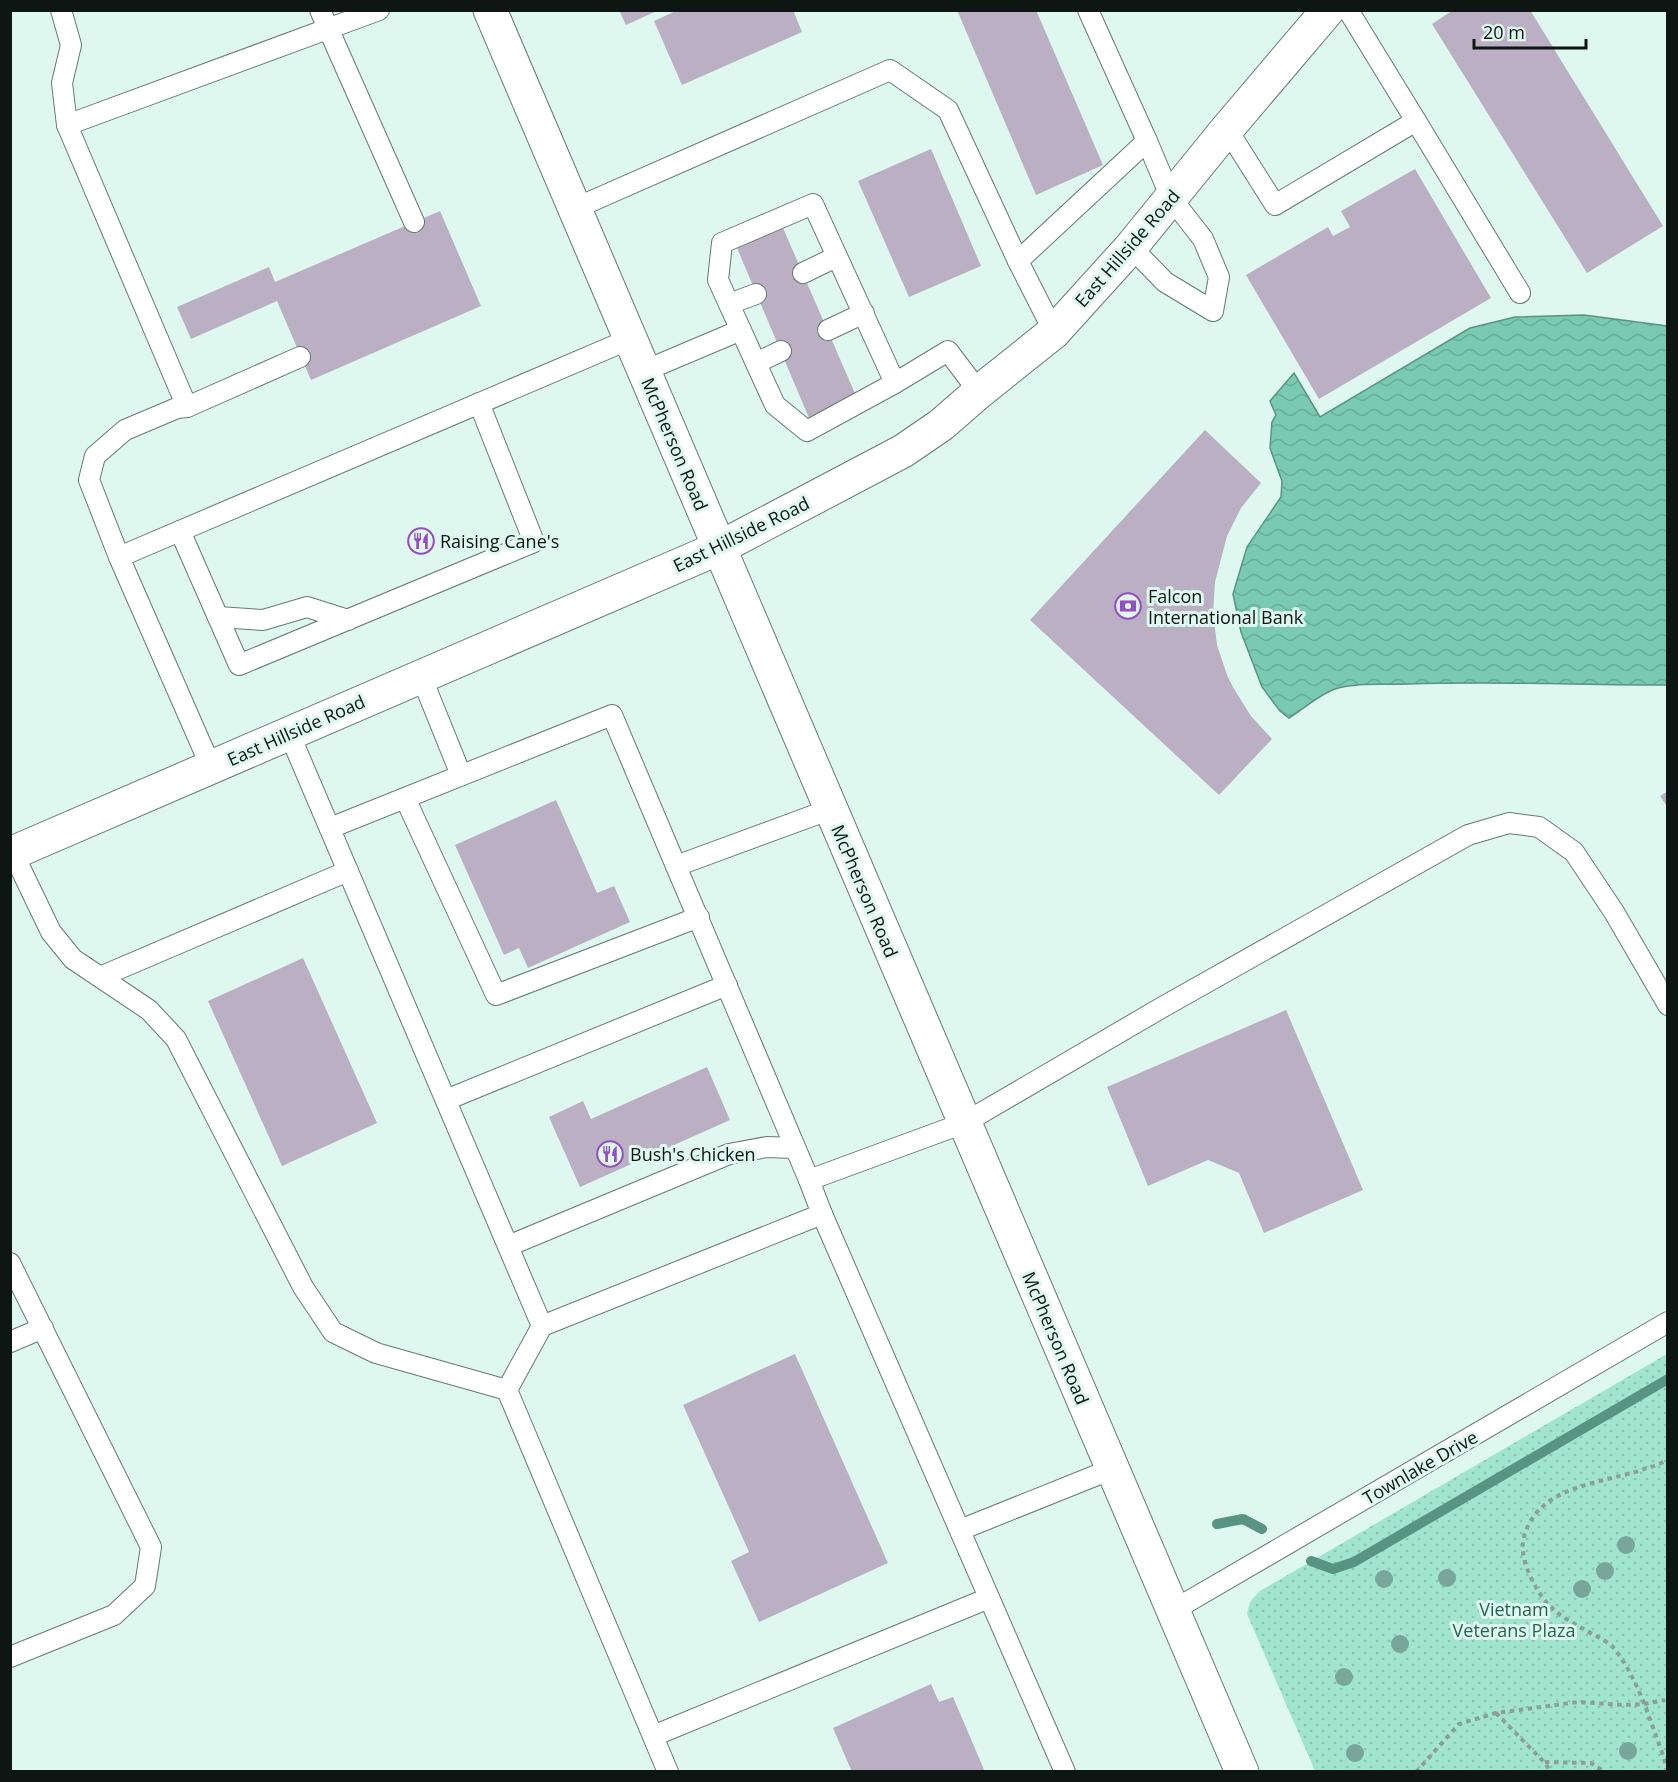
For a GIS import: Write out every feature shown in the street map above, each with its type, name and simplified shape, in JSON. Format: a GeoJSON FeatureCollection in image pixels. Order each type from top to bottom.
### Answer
{"type":"FeatureCollection","features":[{"type":"Feature","properties":{"kind":"main road","name":"McPherson Road"},"geometry":{"type":"LineString","coordinates":[[490,10],[1242,1772]]}},
{"type":"Feature","properties":{"kind":"main road","name":"East Hillside Road"},"geometry":{"type":"LineString","coordinates":[[12,854],[718,548],[903,451],[941,425],[1054,332],[1131,247],[1328,10]]}},
{"type":"Feature","properties":{"kind":"lane"},"geometry":{"type":"LineString","coordinates":[[62,10],[71,45],[62,83],[67,125],[188,407]]}},
{"type":"Feature","properties":{"kind":"lane"},"geometry":{"type":"LineString","coordinates":[[320,10],[414,222]]}},
{"type":"Feature","properties":{"kind":"lane"},"geometry":{"type":"LineString","coordinates":[[67,125],[379,10]]}},
{"type":"Feature","properties":{"kind":"lane"},"geometry":{"type":"LineString","coordinates":[[1088,10],[1171,198],[1203,239],[1219,277],[1213,311],[1165,282],[1131,247]]}},
{"type":"Feature","properties":{"kind":"lane"},"geometry":{"type":"LineString","coordinates":[[1348,10],[1520,293]]}},
{"type":"Feature","properties":{"kind":"lane"},"geometry":{"type":"LineString","coordinates":[[576,208],[890,70],[948,110],[1018,261],[1054,332]]}},
{"type":"Feature","properties":{"kind":"lane"},"geometry":{"type":"LineString","coordinates":[[1227,129],[1275,205],[1416,121]]}},
{"type":"Feature","properties":{"kind":"lane"},"geometry":{"type":"LineString","coordinates":[[1018,261],[1146,141]]}},
{"type":"Feature","properties":{"kind":"lane"},"geometry":{"type":"LineString","coordinates":[[896,383],[813,204],[722,243],[718,280],[775,405],[807,431],[896,383],[948,351],[979,392]]}},
{"type":"Feature","properties":{"kind":"lane"},"geometry":{"type":"LineString","coordinates":[[803,273],[836,257]]}},
{"type":"Feature","properties":{"kind":"lane"},"geometry":{"type":"LineString","coordinates":[[729,304],[756,294]]}},
{"type":"Feature","properties":{"kind":"lane"},"geometry":{"type":"LineString","coordinates":[[828,330],[864,314]]}},
{"type":"Feature","properties":{"kind":"lane"},"geometry":{"type":"LineString","coordinates":[[644,371],[741,330]]}},
{"type":"Feature","properties":{"kind":"lane"},"geometry":{"type":"LineString","coordinates":[[118,557],[630,339]]}},
{"type":"Feature","properties":{"kind":"lane"},"geometry":{"type":"LineString","coordinates":[[756,363],[781,351]]}},
{"type":"Feature","properties":{"kind":"lane"},"geometry":{"type":"LineString","coordinates":[[211,767],[118,557],[89,480],[96,456],[125,430],[177,408],[188,407],[300,357]]}},
{"type":"Feature","properties":{"kind":"lane"},"geometry":{"type":"LineString","coordinates":[[180,531],[239,665],[534,542],[479,403]]}},
{"type":"Feature","properties":{"kind":"lane"},"geometry":{"type":"LineString","coordinates":[[218,617],[263,620],[307,607],[348,620]]}},
{"type":"Feature","properties":{"kind":"lane"},"geometry":{"type":"LineString","coordinates":[[421,676],[461,775]]}},
{"type":"Feature","properties":{"kind":"lane"},"geometry":{"type":"LineString","coordinates":[[330,828],[612,715],[699,917],[822,1214],[1065,1772]]}},
{"type":"Feature","properties":{"kind":"lane"},"geometry":{"type":"LineString","coordinates":[[289,733],[542,1326]]}},
{"type":"Feature","properties":{"kind":"lane"},"geometry":{"type":"LineString","coordinates":[[405,798],[496,995],[699,917]]}},
{"type":"Feature","properties":{"kind":"lane"},"geometry":{"type":"LineString","coordinates":[[676,866],[831,809]]}},
{"type":"Feature","properties":{"kind":"lane"},"geometry":{"type":"LineString","coordinates":[[809,1180],[964,1123],[1170,1003],[1468,835],[1509,823],[1539,827],[1574,852],[1614,912],[1668,1005]]}},
{"type":"Feature","properties":{"kind":"lane"},"geometry":{"type":"LineString","coordinates":[[12,854],[51,932],[73,959],[149,1010],[176,1039],[303,1287],[333,1332],[376,1353],[507,1390]]}},
{"type":"Feature","properties":{"kind":"lane"},"geometry":{"type":"LineString","coordinates":[[100,977],[348,871]]}},
{"type":"Feature","properties":{"kind":"lane"},"geometry":{"type":"LineString","coordinates":[[446,1100],[727,985]]}},
{"type":"Feature","properties":{"kind":"lane"},"geometry":{"type":"LineString","coordinates":[[508,1246],[729,1154],[767,1147],[795,1148]]}},
{"type":"Feature","properties":{"kind":"lane"},"geometry":{"type":"LineString","coordinates":[[507,1390],[542,1326],[822,1214]]}},
{"type":"Feature","properties":{"kind":"lane"},"geometry":{"type":"LineString","coordinates":[[10,1263],[151,1547],[145,1586],[114,1615],[10,1657]]}},
{"type":"Feature","properties":{"kind":"lane","name":"Townlake Drive"},"geometry":{"type":"LineString","coordinates":[[1173,1611],[1668,1322]]}},
{"type":"Feature","properties":{"kind":"lane"},"geometry":{"type":"LineString","coordinates":[[10,1342],[43,1328]]}},
{"type":"Feature","properties":{"kind":"lane"},"geometry":{"type":"LineString","coordinates":[[507,1390],[668,1772]]}},
{"type":"Feature","properties":{"kind":"lane"},"geometry":{"type":"LineString","coordinates":[[960,1530],[1112,1468]]}},
{"type":"Feature","properties":{"kind":"lane"},"geometry":{"type":"LineString","coordinates":[[653,1736],[989,1598]]}},
{"type":"Feature","properties":{"kind":"path"},"geometry":{"type":"LineString","coordinates":[[1667,1772],[1636,1685],[1611,1645],[1551,1608],[1538,1591],[1526,1564],[1522,1544],[1529,1525],[1542,1507],[1561,1494],[1592,1483],[1634,1473],[1668,1459]]}},
{"type":"Feature","properties":{"kind":"path"},"geometry":{"type":"LineString","coordinates":[[1416,1772],[1459,1724],[1496,1713],[1578,1702],[1623,1705],[1665,1700]]}},
{"type":"Feature","properties":{"kind":"path"},"geometry":{"type":"LineString","coordinates":[[1496,1713],[1551,1772]]}},
{"type":"Feature","properties":{"kind":"path"},"geometry":{"type":"LineString","coordinates":[[1544,1762],[1591,1763],[1605,1772]]}},
{"type":"Feature","properties":{"kind":"green space","name":"Vietnam Veterans Plaza"},"geometry":{"type":"Polygon","coordinates":[[[1667,1354],[1667,1771],[1315,1771],[1247,1614],[1250,1602],[1260,1591],[1667,1354]]]}},
{"type":"Feature","properties":{"kind":"water"},"geometry":{"type":"Polygon","coordinates":[[[1584,315],[1667,326],[1667,685],[1473,683],[1352,685],[1335,689],[1317,698],[1289,718],[1280,711],[1262,687],[1241,632],[1233,594],[1247,547],[1281,497],[1282,481],[1270,448],[1272,422],[1276,415],[1270,401],[1294,373],[1320,417],[1470,328],[1515,317],[1584,315]]]}},
{"type":"Feature","properties":{"kind":"building"},"geometry":{"type":"Polygon","coordinates":[[[619,10],[659,10],[626,25],[619,10]]]}},
{"type":"Feature","properties":{"kind":"building"},"geometry":{"type":"Polygon","coordinates":[[[678,10],[793,10],[802,32],[682,85],[654,21],[678,10]]]}},
{"type":"Feature","properties":{"kind":"building"},"geometry":{"type":"Polygon","coordinates":[[[957,10],[1036,10],[1103,165],[1036,195],[957,10]]]}},
{"type":"Feature","properties":{"kind":"building"},"geometry":{"type":"Polygon","coordinates":[[[1453,10],[1530,10],[1663,226],[1587,273],[1432,24],[1453,10]]]}},
{"type":"Feature","properties":{"kind":"building"},"geometry":{"type":"Polygon","coordinates":[[[931,149],[981,266],[909,297],[858,181],[931,149]]]}},
{"type":"Feature","properties":{"kind":"building"},"geometry":{"type":"Polygon","coordinates":[[[1415,169],[1491,298],[1319,399],[1246,275],[1328,227],[1333,236],[1350,227],[1341,211],[1415,169]]]}},
{"type":"Feature","properties":{"kind":"building"},"geometry":{"type":"Polygon","coordinates":[[[440,211],[481,306],[311,380],[277,301],[191,339],[177,307],[269,267],[275,282],[440,211]]]}},
{"type":"Feature","properties":{"kind":"building"},"geometry":{"type":"Polygon","coordinates":[[[783,228],[857,398],[809,418],[737,248],[783,228]]]}},
{"type":"Feature","properties":{"kind":"building","name":"Falcon International Bank"},"geometry":{"type":"Polygon","coordinates":[[[1205,430],[1261,483],[1241,508],[1227,536],[1215,582],[1213,613],[1217,645],[1227,675],[1251,716],[1272,739],[1219,795],[1030,620],[1205,430]]]}},
{"type":"Feature","properties":{"kind":"building"},"geometry":{"type":"Polygon","coordinates":[[[1668,791],[1668,808],[1660,796],[1668,791]]]}},
{"type":"Feature","properties":{"kind":"building"},"geometry":{"type":"Polygon","coordinates":[[[556,800],[597,893],[614,886],[630,922],[528,968],[519,948],[504,955],[455,845],[556,800]]]}},
{"type":"Feature","properties":{"kind":"building"},"geometry":{"type":"Polygon","coordinates":[[[303,958],[377,1123],[282,1166],[208,1001],[303,958]]]}},
{"type":"Feature","properties":{"kind":"building"},"geometry":{"type":"Polygon","coordinates":[[[1286,1010],[1363,1190],[1264,1233],[1239,1173],[1208,1160],[1148,1186],[1107,1087],[1286,1010]]]}},
{"type":"Feature","properties":{"kind":"building","name":"Bush's Chicken"},"geometry":{"type":"Polygon","coordinates":[[[707,1067],[730,1120],[580,1187],[549,1117],[583,1101],[591,1119],[707,1067]]]}},
{"type":"Feature","properties":{"kind":"building"},"geometry":{"type":"Polygon","coordinates":[[[795,1354],[888,1563],[759,1622],[731,1561],[749,1552],[683,1405],[795,1354]]]}},
{"type":"Feature","properties":{"kind":"building"},"geometry":{"type":"Polygon","coordinates":[[[931,1684],[939,1702],[953,1697],[985,1772],[852,1772],[833,1728],[931,1684]]]}},
{"type":"Feature","properties":{"kind":"waterway"},"geometry":{"type":"LineString","coordinates":[[1311,1561],[1333,1569],[1354,1562],[1668,1379]]}},
{"type":"Feature","properties":{"kind":"waterway"},"geometry":{"type":"LineString","coordinates":[[1217,1524],[1243,1519],[1262,1529]]}},
{"type":"Feature","properties":{"kind":"place","name":"Raising Cane's"},"geometry":{"type":"Point","coordinates":[421,541]}},
{"type":"Feature","properties":{"kind":"place","name":"Falcon International Bank"},"geometry":{"type":"Point","coordinates":[1128,606]}},
{"type":"Feature","properties":{"kind":"place","name":"Bush's Chicken"},"geometry":{"type":"Point","coordinates":[610,1154]}}]}
